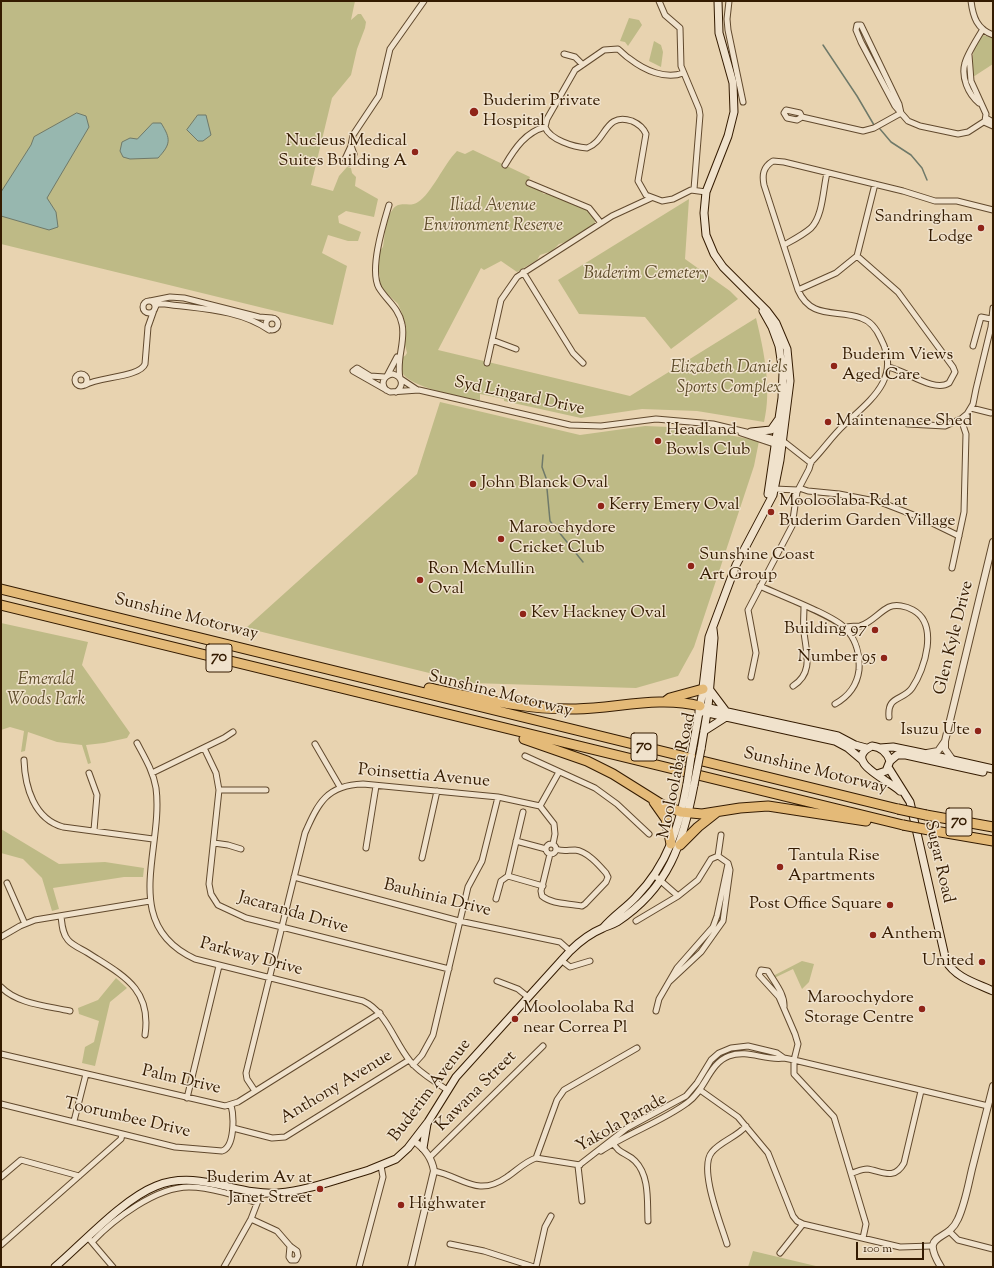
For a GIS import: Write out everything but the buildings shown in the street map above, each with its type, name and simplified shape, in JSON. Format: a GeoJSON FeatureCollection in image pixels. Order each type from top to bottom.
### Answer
{"type":"FeatureCollection","features":[{"type":"Feature","properties":{"kind":"highway","name":"Sunshine Motorway"},"geometry":{"type":"LineString","coordinates":[[1,589],[898,809],[993,827]]}},
{"type":"Feature","properties":{"kind":"highway","name":"Sunshine Motorway"},"geometry":{"type":"LineString","coordinates":[[1,605],[903,825],[993,841]]}},
{"type":"Feature","properties":{"kind":"highway"},"geometry":{"type":"LineString","coordinates":[[390,685],[400,683],[499,701],[549,708],[577,709],[664,702],[704,709]]}},
{"type":"Feature","properties":{"kind":"highway"},"geometry":{"type":"LineString","coordinates":[[664,702],[670,698],[706,689]]}},
{"type":"Feature","properties":{"kind":"highway"},"geometry":{"type":"LineString","coordinates":[[437,712],[448,718],[541,743],[576,756],[613,774],[653,800],[685,813],[702,814],[740,808],[768,806],[871,822],[882,820]]}},
{"type":"Feature","properties":{"kind":"highway"},"geometry":{"type":"LineString","coordinates":[[653,800],[666,819],[676,844],[717,812]]}},
{"type":"Feature","properties":{"kind":"main road","name":"Mooloolaba Road"},"geometry":{"type":"LineString","coordinates":[[603,928],[612,925],[643,901],[660,880],[676,844],[694,785],[704,731],[709,637],[733,572],[766,508],[774,489],[789,389],[788,355],[784,340],[776,323],[767,311],[726,271],[712,250],[705,228],[704,214],[706,192],[728,136],[734,112],[733,83],[719,33],[718,1]]}},
{"type":"Feature","properties":{"kind":"main road","name":"Mooloolaba Road"},"geometry":{"type":"LineString","coordinates":[[759,304],[774,333],[781,356],[783,391],[780,411],[781,443],[766,508]]}},
{"type":"Feature","properties":{"kind":"main road"},"geometry":{"type":"LineString","coordinates":[[751,432],[771,430],[777,423],[780,411]]}},
{"type":"Feature","properties":{"kind":"main road"},"geometry":{"type":"LineString","coordinates":[[706,689],[725,714],[838,736],[855,745],[866,748]]}},
{"type":"Feature","properties":{"kind":"main road","name":"Mooloolaba Road"},"geometry":{"type":"LineString","coordinates":[[685,813],[686,784],[693,747],[704,709]]}},
{"type":"Feature","properties":{"kind":"main road"},"geometry":{"type":"LineString","coordinates":[[704,709],[835,741],[848,748],[868,769],[877,774],[886,771],[889,764],[898,754],[993,774]]}},
{"type":"Feature","properties":{"kind":"main road"},"geometry":{"type":"LineString","coordinates":[[704,731],[725,714]]}},
{"type":"Feature","properties":{"kind":"main road"},"geometry":{"type":"LineString","coordinates":[[861,760],[862,753],[866,748],[872,746],[885,751],[889,764],[910,802],[914,818]]}},
{"type":"Feature","properties":{"kind":"main road"},"geometry":{"type":"LineString","coordinates":[[880,748],[893,747],[993,769]]}},
{"type":"Feature","properties":{"kind":"main road","name":"Sugar Road"},"geometry":{"type":"LineString","coordinates":[[877,774],[894,784],[901,792],[906,802]]}},
{"type":"Feature","properties":{"kind":"main road","name":"Sugar Road"},"geometry":{"type":"LineString","coordinates":[[914,818],[946,961],[959,976],[993,991]]}},
{"type":"Feature","properties":{"kind":"main road","name":"Mooloolaba Road"},"geometry":{"type":"LineString","coordinates":[[603,928],[636,898],[676,844]]}},
{"type":"Feature","properties":{"kind":"main road","name":"Buderim Avenue"},"geometry":{"type":"LineString","coordinates":[[55,1267],[90,1240],[139,1195],[166,1183],[200,1180],[261,1193],[278,1193],[292,1191],[381,1166],[401,1155],[428,1122],[456,1077],[570,951],[603,928]]}},
{"type":"Feature","properties":{"kind":"main road"},"geometry":{"type":"LineString","coordinates":[[423,1148],[428,1122]]}},
{"type":"Feature","properties":{"kind":"street"},"geometry":{"type":"LineString","coordinates":[[351,146],[353,135],[379,96],[390,49],[424,1]]}},
{"type":"Feature","properties":{"kind":"street"},"geometry":{"type":"LineString","coordinates":[[659,1],[665,15],[680,28],[683,73],[699,109],[700,115],[694,189]]}},
{"type":"Feature","properties":{"kind":"street"},"geometry":{"type":"LineString","coordinates":[[729,1],[727,19],[728,30],[743,102]]}},
{"type":"Feature","properties":{"kind":"street"},"geometry":{"type":"LineString","coordinates":[[971,1],[974,18],[983,29],[993,35]]}},
{"type":"Feature","properties":{"kind":"street"},"geometry":{"type":"LineString","coordinates":[[901,113],[899,104],[869,44],[863,27],[858,25],[856,29],[861,42],[895,106],[901,113],[908,121],[916,125],[955,134],[968,132],[985,120],[986,114],[971,94],[966,81],[964,64],[983,29]]}},
{"type":"Feature","properties":{"kind":"street"},"geometry":{"type":"LineString","coordinates":[[683,73],[671,76],[662,74],[641,66],[620,50],[612,48],[604,50],[575,70],[566,83],[547,119],[545,127],[555,138],[578,147],[587,148],[596,143],[607,127],[614,122],[623,120],[638,124],[644,130],[646,138],[638,181],[642,190],[651,198],[658,201],[668,200],[694,189],[706,192]]}},
{"type":"Feature","properties":{"kind":"street"},"geometry":{"type":"LineString","coordinates":[[564,54],[575,57],[582,64]]}},
{"type":"Feature","properties":{"kind":"street"},"geometry":{"type":"LineString","coordinates":[[802,116],[864,131],[874,128],[901,113]]}},
{"type":"Feature","properties":{"kind":"street"},"geometry":{"type":"LineString","coordinates":[[985,120],[993,122]]}},
{"type":"Feature","properties":{"kind":"street"},"geometry":{"type":"LineString","coordinates":[[985,120],[993,126]]}},
{"type":"Feature","properties":{"kind":"street"},"geometry":{"type":"LineString","coordinates":[[505,165],[520,142],[536,130],[545,127]]}},
{"type":"Feature","properties":{"kind":"street"},"geometry":{"type":"LineString","coordinates":[[752,677],[756,653],[747,612],[792,526],[798,489],[810,469],[811,462],[843,426],[874,397],[880,389],[888,367],[884,345],[870,324],[858,317],[827,313],[816,309],[807,303],[798,290],[762,178],[765,168],[770,163],[777,161],[897,189],[935,201],[957,202],[993,210]]}},
{"type":"Feature","properties":{"kind":"street"},"geometry":{"type":"LineString","coordinates":[[784,245],[807,231],[814,224],[827,173]]}},
{"type":"Feature","properties":{"kind":"street"},"geometry":{"type":"LineString","coordinates":[[529,182],[589,208],[601,223]]}},
{"type":"Feature","properties":{"kind":"street"},"geometry":{"type":"LineString","coordinates":[[798,290],[836,273],[857,256],[875,184]]}},
{"type":"Feature","properties":{"kind":"street"},"geometry":{"type":"LineString","coordinates":[[488,363],[502,297],[514,279],[601,223],[651,198]]}},
{"type":"Feature","properties":{"kind":"street"},"geometry":{"type":"LineString","coordinates":[[389,205],[375,260],[374,274],[379,288],[395,307],[402,322],[403,335],[399,355],[401,386],[396,392],[386,391],[355,369],[370,376],[386,376],[393,374],[400,378]]}},
{"type":"Feature","properties":{"kind":"street"},"geometry":{"type":"LineString","coordinates":[[857,256],[898,292],[949,362],[954,372],[949,383],[939,385],[931,384],[888,367]]}},
{"type":"Feature","properties":{"kind":"street"},"geometry":{"type":"LineString","coordinates":[[523,272],[573,353],[583,363]]}},
{"type":"Feature","properties":{"kind":"street"},"geometry":{"type":"LineString","coordinates":[[145,312],[149,313],[158,304],[165,304],[230,313],[250,318],[269,330],[275,330],[279,326],[277,320],[272,318],[259,317],[184,298],[170,297],[146,302],[143,305],[148,327]]}},
{"type":"Feature","properties":{"kind":"street"},"geometry":{"type":"LineString","coordinates":[[101,378],[84,374],[77,375],[75,382],[79,386],[101,378],[136,372],[142,369],[145,364],[148,327],[154,309],[154,304],[150,301]]}},
{"type":"Feature","properties":{"kind":"street"},"geometry":{"type":"LineString","coordinates":[[908,424],[945,426],[962,420],[971,408],[991,327],[993,308]]}},
{"type":"Feature","properties":{"kind":"street"},"geometry":{"type":"LineString","coordinates":[[974,346],[980,317],[991,319]]}},
{"type":"Feature","properties":{"kind":"street"},"geometry":{"type":"LineString","coordinates":[[269,330],[266,323],[272,318]]}},
{"type":"Feature","properties":{"kind":"street"},"geometry":{"type":"LineString","coordinates":[[492,340],[516,349]]}},
{"type":"Feature","properties":{"kind":"street"},"geometry":{"type":"LineString","coordinates":[[386,391],[383,385],[386,376],[399,355]]}},
{"type":"Feature","properties":{"kind":"street"},"geometry":{"type":"LineString","coordinates":[[84,374],[87,379],[85,384]]}},
{"type":"Feature","properties":{"kind":"street","name":"Syd Lingard Drive"},"geometry":{"type":"LineString","coordinates":[[400,378],[419,390]]}},
{"type":"Feature","properties":{"kind":"street","name":"Syd Lingard Drive"},"geometry":{"type":"LineString","coordinates":[[396,392],[419,390],[570,425],[601,426],[656,419],[705,422],[781,443]]}},
{"type":"Feature","properties":{"kind":"street"},"geometry":{"type":"LineString","coordinates":[[971,408],[991,413]]}},
{"type":"Feature","properties":{"kind":"street"},"geometry":{"type":"LineString","coordinates":[[952,568],[964,512],[966,434],[962,420]]}},
{"type":"Feature","properties":{"kind":"street","name":"Syd Lingard Drive"},"geometry":{"type":"LineString","coordinates":[[733,429],[751,432],[781,443]]}},
{"type":"Feature","properties":{"kind":"street"},"geometry":{"type":"LineString","coordinates":[[781,443],[811,462]]}},
{"type":"Feature","properties":{"kind":"street"},"geometry":{"type":"LineString","coordinates":[[774,489],[798,489],[840,494],[880,502],[937,524],[959,536]]}},
{"type":"Feature","properties":{"kind":"street","name":"Glen Kyle Drive"},"geometry":{"type":"LineString","coordinates":[[945,741],[993,542]]}},
{"type":"Feature","properties":{"kind":"street"},"geometry":{"type":"LineString","coordinates":[[760,586],[829,618],[846,628],[857,648],[859,661],[858,674],[854,687],[850,693],[835,704]]}},
{"type":"Feature","properties":{"kind":"street"},"geometry":{"type":"LineString","coordinates":[[793,686],[802,678],[808,660],[804,631],[804,606]]}},
{"type":"Feature","properties":{"kind":"street"},"geometry":{"type":"LineString","coordinates":[[846,628],[850,626],[861,626],[887,608],[897,606],[914,611],[926,626],[929,635],[928,643],[914,684],[909,692],[893,701],[888,710],[889,717]]}},
{"type":"Feature","properties":{"kind":"street"},"geometry":{"type":"LineString","coordinates":[[152,773],[233,732]]}},
{"type":"Feature","properties":{"kind":"street"},"geometry":{"type":"LineString","coordinates":[[922,753],[938,751],[945,741]]}},
{"type":"Feature","properties":{"kind":"street"},"geometry":{"type":"LineString","coordinates":[[945,741],[945,750],[952,759]]}},
{"type":"Feature","properties":{"kind":"street","name":"Parkway Drive"},"geometry":{"type":"LineString","coordinates":[[137,743],[152,773],[156,804],[150,901],[158,925],[175,946],[195,959],[363,1001],[374,1006],[413,1065],[447,1090]]}},
{"type":"Feature","properties":{"kind":"street"},"geometry":{"type":"LineString","coordinates":[[315,744],[340,787]]}},
{"type":"Feature","properties":{"kind":"street","name":"Jacaranda Drive"},"geometry":{"type":"LineString","coordinates":[[204,748],[216,773],[219,790],[209,890],[214,900],[221,907],[241,916],[282,928],[449,969]]}},
{"type":"Feature","properties":{"kind":"street"},"geometry":{"type":"LineString","coordinates":[[525,756],[595,788],[617,804],[649,834]]}},
{"type":"Feature","properties":{"kind":"street"},"geometry":{"type":"LineString","coordinates":[[24,760],[32,799],[43,815],[58,825],[153,839]]}},
{"type":"Feature","properties":{"kind":"street"},"geometry":{"type":"LineString","coordinates":[[546,849],[548,845],[552,844],[555,834],[554,824],[540,806],[559,772]]}},
{"type":"Feature","properties":{"kind":"street"},"geometry":{"type":"LineString","coordinates":[[89,773],[97,795],[94,830]]}},
{"type":"Feature","properties":{"kind":"street","name":"Poinsettia Avenue"},"geometry":{"type":"LineString","coordinates":[[255,1091],[246,1074],[305,833],[311,819],[323,799],[340,787],[348,784],[498,797],[540,806]]}},
{"type":"Feature","properties":{"kind":"street"},"geometry":{"type":"LineString","coordinates":[[366,848],[376,786]]}},
{"type":"Feature","properties":{"kind":"street"},"geometry":{"type":"LineString","coordinates":[[219,790],[266,790]]}},
{"type":"Feature","properties":{"kind":"street"},"geometry":{"type":"LineString","coordinates":[[422,858],[437,791]]}},
{"type":"Feature","properties":{"kind":"street"},"geometry":{"type":"LineString","coordinates":[[413,1065],[422,1055],[432,1035],[468,887],[482,861],[498,797]]}},
{"type":"Feature","properties":{"kind":"street","name":"Sugar Road"},"geometry":{"type":"LineString","coordinates":[[906,802],[914,818]]}},
{"type":"Feature","properties":{"kind":"street"},"geometry":{"type":"LineString","coordinates":[[496,899],[501,881],[508,876],[523,812]]}},
{"type":"Feature","properties":{"kind":"street"},"geometry":{"type":"LineString","coordinates":[[718,856],[721,835]]}},
{"type":"Feature","properties":{"kind":"street"},"geometry":{"type":"LineString","coordinates":[[516,841],[546,849],[547,853],[550,854]]}},
{"type":"Feature","properties":{"kind":"street"},"geometry":{"type":"LineString","coordinates":[[214,843],[228,844],[241,849]]}},
{"type":"Feature","properties":{"kind":"street"},"geometry":{"type":"LineString","coordinates":[[552,844],[556,849],[561,851],[578,850],[583,852],[602,868],[608,877],[582,906],[545,899],[542,896],[550,854],[556,849]]}},
{"type":"Feature","properties":{"kind":"street"},"geometry":{"type":"LineString","coordinates":[[656,1011],[660,999],[670,981],[701,952],[723,921],[730,870],[728,863],[718,856]]}},
{"type":"Feature","properties":{"kind":"street"},"geometry":{"type":"LineString","coordinates":[[636,921],[678,896],[698,880],[711,859],[718,856]]}},
{"type":"Feature","properties":{"kind":"street"},"geometry":{"type":"LineString","coordinates":[[654,875],[678,896]]}},
{"type":"Feature","properties":{"kind":"street"},"geometry":{"type":"LineString","coordinates":[[508,876],[543,886]]}},
{"type":"Feature","properties":{"kind":"street","name":"Bauhinia Drive"},"geometry":{"type":"LineString","coordinates":[[294,877],[459,921],[560,942],[570,951]]}},
{"type":"Feature","properties":{"kind":"street"},"geometry":{"type":"LineString","coordinates":[[7,883],[25,924]]}},
{"type":"Feature","properties":{"kind":"street"},"geometry":{"type":"LineString","coordinates":[[1,937],[25,924],[36,920],[150,901]]}},
{"type":"Feature","properties":{"kind":"street"},"geometry":{"type":"LineString","coordinates":[[61,916],[64,932],[70,942],[125,976],[137,990],[146,1013],[145,1035]]}},
{"type":"Feature","properties":{"kind":"street"},"geometry":{"type":"LineString","coordinates":[[562,960],[571,967],[590,961]]}},
{"type":"Feature","properties":{"kind":"street"},"geometry":{"type":"LineString","coordinates":[[187,1098],[219,966]]}},
{"type":"Feature","properties":{"kind":"street"},"geometry":{"type":"LineString","coordinates":[[784,1007],[784,1001],[775,982],[768,971],[761,970],[759,975],[774,990],[784,1007],[787,1018],[797,1039],[794,1074],[834,1117],[866,1224],[863,1238]]}},
{"type":"Feature","properties":{"kind":"street"},"geometry":{"type":"LineString","coordinates":[[498,981],[518,990],[528,997]]}},
{"type":"Feature","properties":{"kind":"street"},"geometry":{"type":"LineString","coordinates":[[1,987],[17,998],[70,1012]]}},
{"type":"Feature","properties":{"kind":"street","name":"Palm Drive"},"geometry":{"type":"LineString","coordinates":[[1,1054],[220,1106],[231,1105],[380,1013]]}},
{"type":"Feature","properties":{"kind":"street","name":"Kawana Street"},"geometry":{"type":"LineString","coordinates":[[430,1157],[543,1046]]}},
{"type":"Feature","properties":{"kind":"street","name":"Yakola Parade"},"geometry":{"type":"LineString","coordinates":[[578,1166],[584,1164],[627,1128],[686,1096],[697,1083],[711,1060],[719,1054],[736,1047],[748,1046],[777,1053],[784,1058]]}},
{"type":"Feature","properties":{"kind":"street"},"geometry":{"type":"LineString","coordinates":[[536,1158],[562,1092],[570,1085],[637,1048]]}},
{"type":"Feature","properties":{"kind":"street","name":"Yakola Parade"},"geometry":{"type":"LineString","coordinates":[[612,1142],[687,1104],[700,1090],[718,1063],[728,1056],[743,1053],[776,1059],[784,1058],[794,1060],[988,1106]]}},
{"type":"Feature","properties":{"kind":"street","name":"Anthony Avenue"},"geometry":{"type":"LineString","coordinates":[[233,1128],[272,1138],[285,1137],[409,1060]]}},
{"type":"Feature","properties":{"kind":"street"},"geometry":{"type":"LineString","coordinates":[[74,1121],[86,1074]]}},
{"type":"Feature","properties":{"kind":"street"},"geometry":{"type":"LineString","coordinates":[[941,1267],[932,1252],[932,1246],[934,1241],[949,1231],[957,1221],[963,1207],[993,1086]]}},
{"type":"Feature","properties":{"kind":"street"},"geometry":{"type":"LineString","coordinates":[[700,1090],[738,1116],[768,1153],[793,1216],[797,1221],[803,1224],[900,1247],[932,1246]]}},
{"type":"Feature","properties":{"kind":"street"},"geometry":{"type":"LineString","coordinates":[[852,1173],[866,1169],[888,1174],[900,1169],[904,1164],[921,1091]]}},
{"type":"Feature","properties":{"kind":"street","name":"Toorumbee Drive"},"geometry":{"type":"LineString","coordinates":[[1,1104],[175,1147],[222,1151],[227,1148],[233,1128],[234,1118],[231,1105]]}},
{"type":"Feature","properties":{"kind":"street"},"geometry":{"type":"LineString","coordinates":[[727,1244],[707,1177],[707,1161],[712,1152],[740,1134],[746,1126]]}},
{"type":"Feature","properties":{"kind":"street"},"geometry":{"type":"LineString","coordinates":[[1,1245],[121,1140],[122,1134]]}},
{"type":"Feature","properties":{"kind":"street"},"geometry":{"type":"LineString","coordinates":[[411,1267],[434,1171],[430,1157],[423,1148],[414,1141]]}},
{"type":"Feature","properties":{"kind":"street"},"geometry":{"type":"LineString","coordinates":[[612,1142],[616,1149],[634,1160],[642,1170],[646,1189],[648,1221]]}},
{"type":"Feature","properties":{"kind":"street"},"geometry":{"type":"LineString","coordinates":[[434,1171],[448,1175],[461,1182],[489,1186],[497,1184],[528,1161],[536,1158],[578,1166],[582,1201]]}},
{"type":"Feature","properties":{"kind":"street"},"geometry":{"type":"LineString","coordinates":[[1,1176],[20,1160],[79,1176]]}},
{"type":"Feature","properties":{"kind":"street"},"geometry":{"type":"LineString","coordinates":[[359,1267],[383,1178],[381,1166]]}},
{"type":"Feature","properties":{"kind":"street"},"geometry":{"type":"LineString","coordinates":[[113,1267],[90,1240],[147,1200],[168,1191],[181,1188],[200,1188],[257,1203]]}},
{"type":"Feature","properties":{"kind":"street"},"geometry":{"type":"LineString","coordinates":[[224,1267],[251,1219],[261,1193]]}},
{"type":"Feature","properties":{"kind":"street"},"geometry":{"type":"LineString","coordinates":[[450,1244],[484,1251],[535,1267],[545,1228],[551,1216]]}},
{"type":"Feature","properties":{"kind":"street"},"geometry":{"type":"LineString","coordinates":[[251,1219],[277,1231],[290,1246]]}},
{"type":"Feature","properties":{"kind":"street"},"geometry":{"type":"LineString","coordinates":[[780,1253],[803,1224]]}},
{"type":"Feature","properties":{"kind":"street"},"geometry":{"type":"LineString","coordinates":[[949,1231],[958,1240],[993,1249]]}},
{"type":"Feature","properties":{"kind":"green space"},"geometry":{"type":"Polygon","coordinates":[[[1,1],[355,1],[351,20],[358,14],[361,14],[366,22],[365,28],[357,49],[351,75],[332,98],[311,185],[333,191],[339,176],[347,167],[351,168],[352,173],[356,177],[355,186],[378,199],[374,217],[346,211],[338,216],[339,223],[361,232],[358,241],[348,241],[328,235],[322,253],[347,266],[333,325],[1,244],[1,1]]]}},
{"type":"Feature","properties":{"kind":"green space"},"geometry":{"type":"Polygon","coordinates":[[[629,18],[639,20],[642,25],[628,46],[625,42],[620,41],[629,18]]]}},
{"type":"Feature","properties":{"kind":"green space"},"geometry":{"type":"Polygon","coordinates":[[[983,35],[993,38],[993,64],[973,77],[974,49],[979,39],[983,35]]]}},
{"type":"Feature","properties":{"kind":"green space"},"geometry":{"type":"Polygon","coordinates":[[[654,41],[661,45],[663,52],[661,67],[649,61],[654,41]]]}},
{"type":"Feature","properties":{"kind":"green space","name":"Iliad Avenue Environment Reserve"},"geometry":{"type":"Polygon","coordinates":[[[473,150],[530,177],[526,186],[534,185],[544,194],[549,194],[585,209],[594,216],[595,223],[586,231],[582,231],[579,236],[559,244],[552,251],[540,255],[537,260],[517,272],[501,261],[484,270],[481,268],[438,350],[630,396],[756,318],[762,344],[767,383],[764,422],[697,411],[642,409],[581,418],[504,401],[504,399],[480,394],[480,400],[462,397],[425,387],[406,377],[401,371],[401,362],[402,358],[407,353],[405,345],[406,326],[398,304],[381,288],[378,280],[380,277],[378,257],[380,250],[383,247],[387,222],[390,213],[396,206],[402,204],[415,204],[423,198],[457,151],[465,154],[473,150]]]}},
{"type":"Feature","properties":{"kind":"green space","name":"Buderim Cemetery"},"geometry":{"type":"Polygon","coordinates":[[[689,199],[685,259],[730,291],[738,299],[671,349],[645,317],[579,314],[558,280],[689,199]]]}},
{"type":"Feature","properties":{"kind":"green space","name":"Elizabeth Daniels Sports Complex"},"geometry":{"type":"Polygon","coordinates":[[[440,402],[580,435],[645,426],[695,428],[759,441],[754,466],[694,647],[678,676],[636,688],[470,683],[246,628],[417,474],[440,402]]]}},
{"type":"Feature","properties":{"kind":"green space","name":"Emerald Woods Park"},"geometry":{"type":"Polygon","coordinates":[[[1,623],[88,642],[82,665],[130,733],[127,738],[86,745],[91,763],[88,764],[82,745],[57,742],[28,732],[25,751],[21,752],[24,731],[10,727],[1,730],[1,623]]]}},
{"type":"Feature","properties":{"kind":"green space"},"geometry":{"type":"Polygon","coordinates":[[[1,829],[59,864],[105,862],[144,868],[143,877],[124,877],[53,888],[59,909],[52,911],[42,878],[23,859],[1,853],[1,829]]]}},
{"type":"Feature","properties":{"kind":"green space"},"geometry":{"type":"Polygon","coordinates":[[[802,961],[814,964],[809,982],[802,989],[793,969],[772,979],[771,977],[802,961]]]}},
{"type":"Feature","properties":{"kind":"green space"},"geometry":{"type":"Polygon","coordinates":[[[116,978],[127,988],[110,1002],[95,1066],[82,1063],[85,1047],[94,1042],[99,1021],[79,1014],[78,1008],[98,1000],[116,978]]]}},
{"type":"Feature","properties":{"kind":"green space"},"geometry":{"type":"Polygon","coordinates":[[[753,1251],[820,1267],[748,1267],[753,1251]]]}},
{"type":"Feature","properties":{"kind":"water"},"geometry":{"type":"Polygon","coordinates":[[[77,113],[86,116],[89,127],[47,198],[56,212],[58,227],[49,230],[1,216],[1,192],[31,145],[34,137],[77,113]]]}},
{"type":"Feature","properties":{"kind":"water"},"geometry":{"type":"Polygon","coordinates":[[[198,115],[206,115],[211,135],[203,141],[198,141],[187,130],[198,115]]]}},
{"type":"Feature","properties":{"kind":"water"},"geometry":{"type":"Polygon","coordinates":[[[153,123],[161,123],[168,137],[167,145],[158,158],[130,159],[123,157],[120,151],[122,142],[130,138],[137,139],[153,123]]]}},
{"type":"Feature","properties":{"kind":"waterway"},"geometry":{"type":"LineString","coordinates":[[823,45],[857,96],[874,125]]}},
{"type":"Feature","properties":{"kind":"waterway"},"geometry":{"type":"LineString","coordinates":[[880,129],[891,142],[911,155],[922,168],[927,180]]}},
{"type":"Feature","properties":{"kind":"waterway"},"geometry":{"type":"LineString","coordinates":[[543,455],[542,467],[546,478],[550,521],[583,562]]}},
{"type":"Feature","properties":{"kind":"place","name":"Buderim Private Hospital"},"geometry":{"type":"Point","coordinates":[474,112]}},
{"type":"Feature","properties":{"kind":"place","name":"Nucleus Medical Suites Building A"},"geometry":{"type":"Point","coordinates":[415,152]}},
{"type":"Feature","properties":{"kind":"place","name":"Sandringham Lodge"},"geometry":{"type":"Point","coordinates":[981,228]}},
{"type":"Feature","properties":{"kind":"place","name":"Buderim Views Aged Care"},"geometry":{"type":"Point","coordinates":[834,366]}},
{"type":"Feature","properties":{"kind":"place","name":"Maintenance Shed"},"geometry":{"type":"Point","coordinates":[828,422]}},
{"type":"Feature","properties":{"kind":"place","name":"Headland Bowls Club"},"geometry":{"type":"Point","coordinates":[658,441]}},
{"type":"Feature","properties":{"kind":"place","name":"John Blanck Oval"},"geometry":{"type":"Point","coordinates":[473,484]}},
{"type":"Feature","properties":{"kind":"place","name":"Kerry Emery Oval"},"geometry":{"type":"Point","coordinates":[601,506]}},
{"type":"Feature","properties":{"kind":"place","name":"Mooloolaba Rd at Buderim Garden Village"},"geometry":{"type":"Point","coordinates":[771,512]}},
{"type":"Feature","properties":{"kind":"place","name":"Maroochydore Cricket Club"},"geometry":{"type":"Point","coordinates":[501,539]}},
{"type":"Feature","properties":{"kind":"place","name":"Sunshine Coast Art Group"},"geometry":{"type":"Point","coordinates":[691,566]}},
{"type":"Feature","properties":{"kind":"place","name":"Ron McMullin Oval"},"geometry":{"type":"Point","coordinates":[420,580]}},
{"type":"Feature","properties":{"kind":"place","name":"Kev Hackney Oval"},"geometry":{"type":"Point","coordinates":[523,614]}},
{"type":"Feature","properties":{"kind":"place","name":"Building 97"},"geometry":{"type":"Point","coordinates":[875,630]}},
{"type":"Feature","properties":{"kind":"place","name":"Number 95"},"geometry":{"type":"Point","coordinates":[884,658]}},
{"type":"Feature","properties":{"kind":"place","name":"Isuzu Ute"},"geometry":{"type":"Point","coordinates":[978,731]}},
{"type":"Feature","properties":{"kind":"place","name":"Tantula Rise Apartments"},"geometry":{"type":"Point","coordinates":[780,867]}},
{"type":"Feature","properties":{"kind":"place","name":"Post Office Square"},"geometry":{"type":"Point","coordinates":[890,905]}},
{"type":"Feature","properties":{"kind":"place","name":"Anthem"},"geometry":{"type":"Point","coordinates":[873,935]}},
{"type":"Feature","properties":{"kind":"place","name":"United"},"geometry":{"type":"Point","coordinates":[982,962]}},
{"type":"Feature","properties":{"kind":"place","name":"Maroochydore Storage Centre"},"geometry":{"type":"Point","coordinates":[922,1009]}},
{"type":"Feature","properties":{"kind":"place","name":"Mooloolaba Rd near Correa Pl"},"geometry":{"type":"Point","coordinates":[515,1019]}},
{"type":"Feature","properties":{"kind":"place","name":"Buderim Av at Janet Street"},"geometry":{"type":"Point","coordinates":[320,1189]}},
{"type":"Feature","properties":{"kind":"place","name":"Highwater"},"geometry":{"type":"Point","coordinates":[401,1205]}}]}
